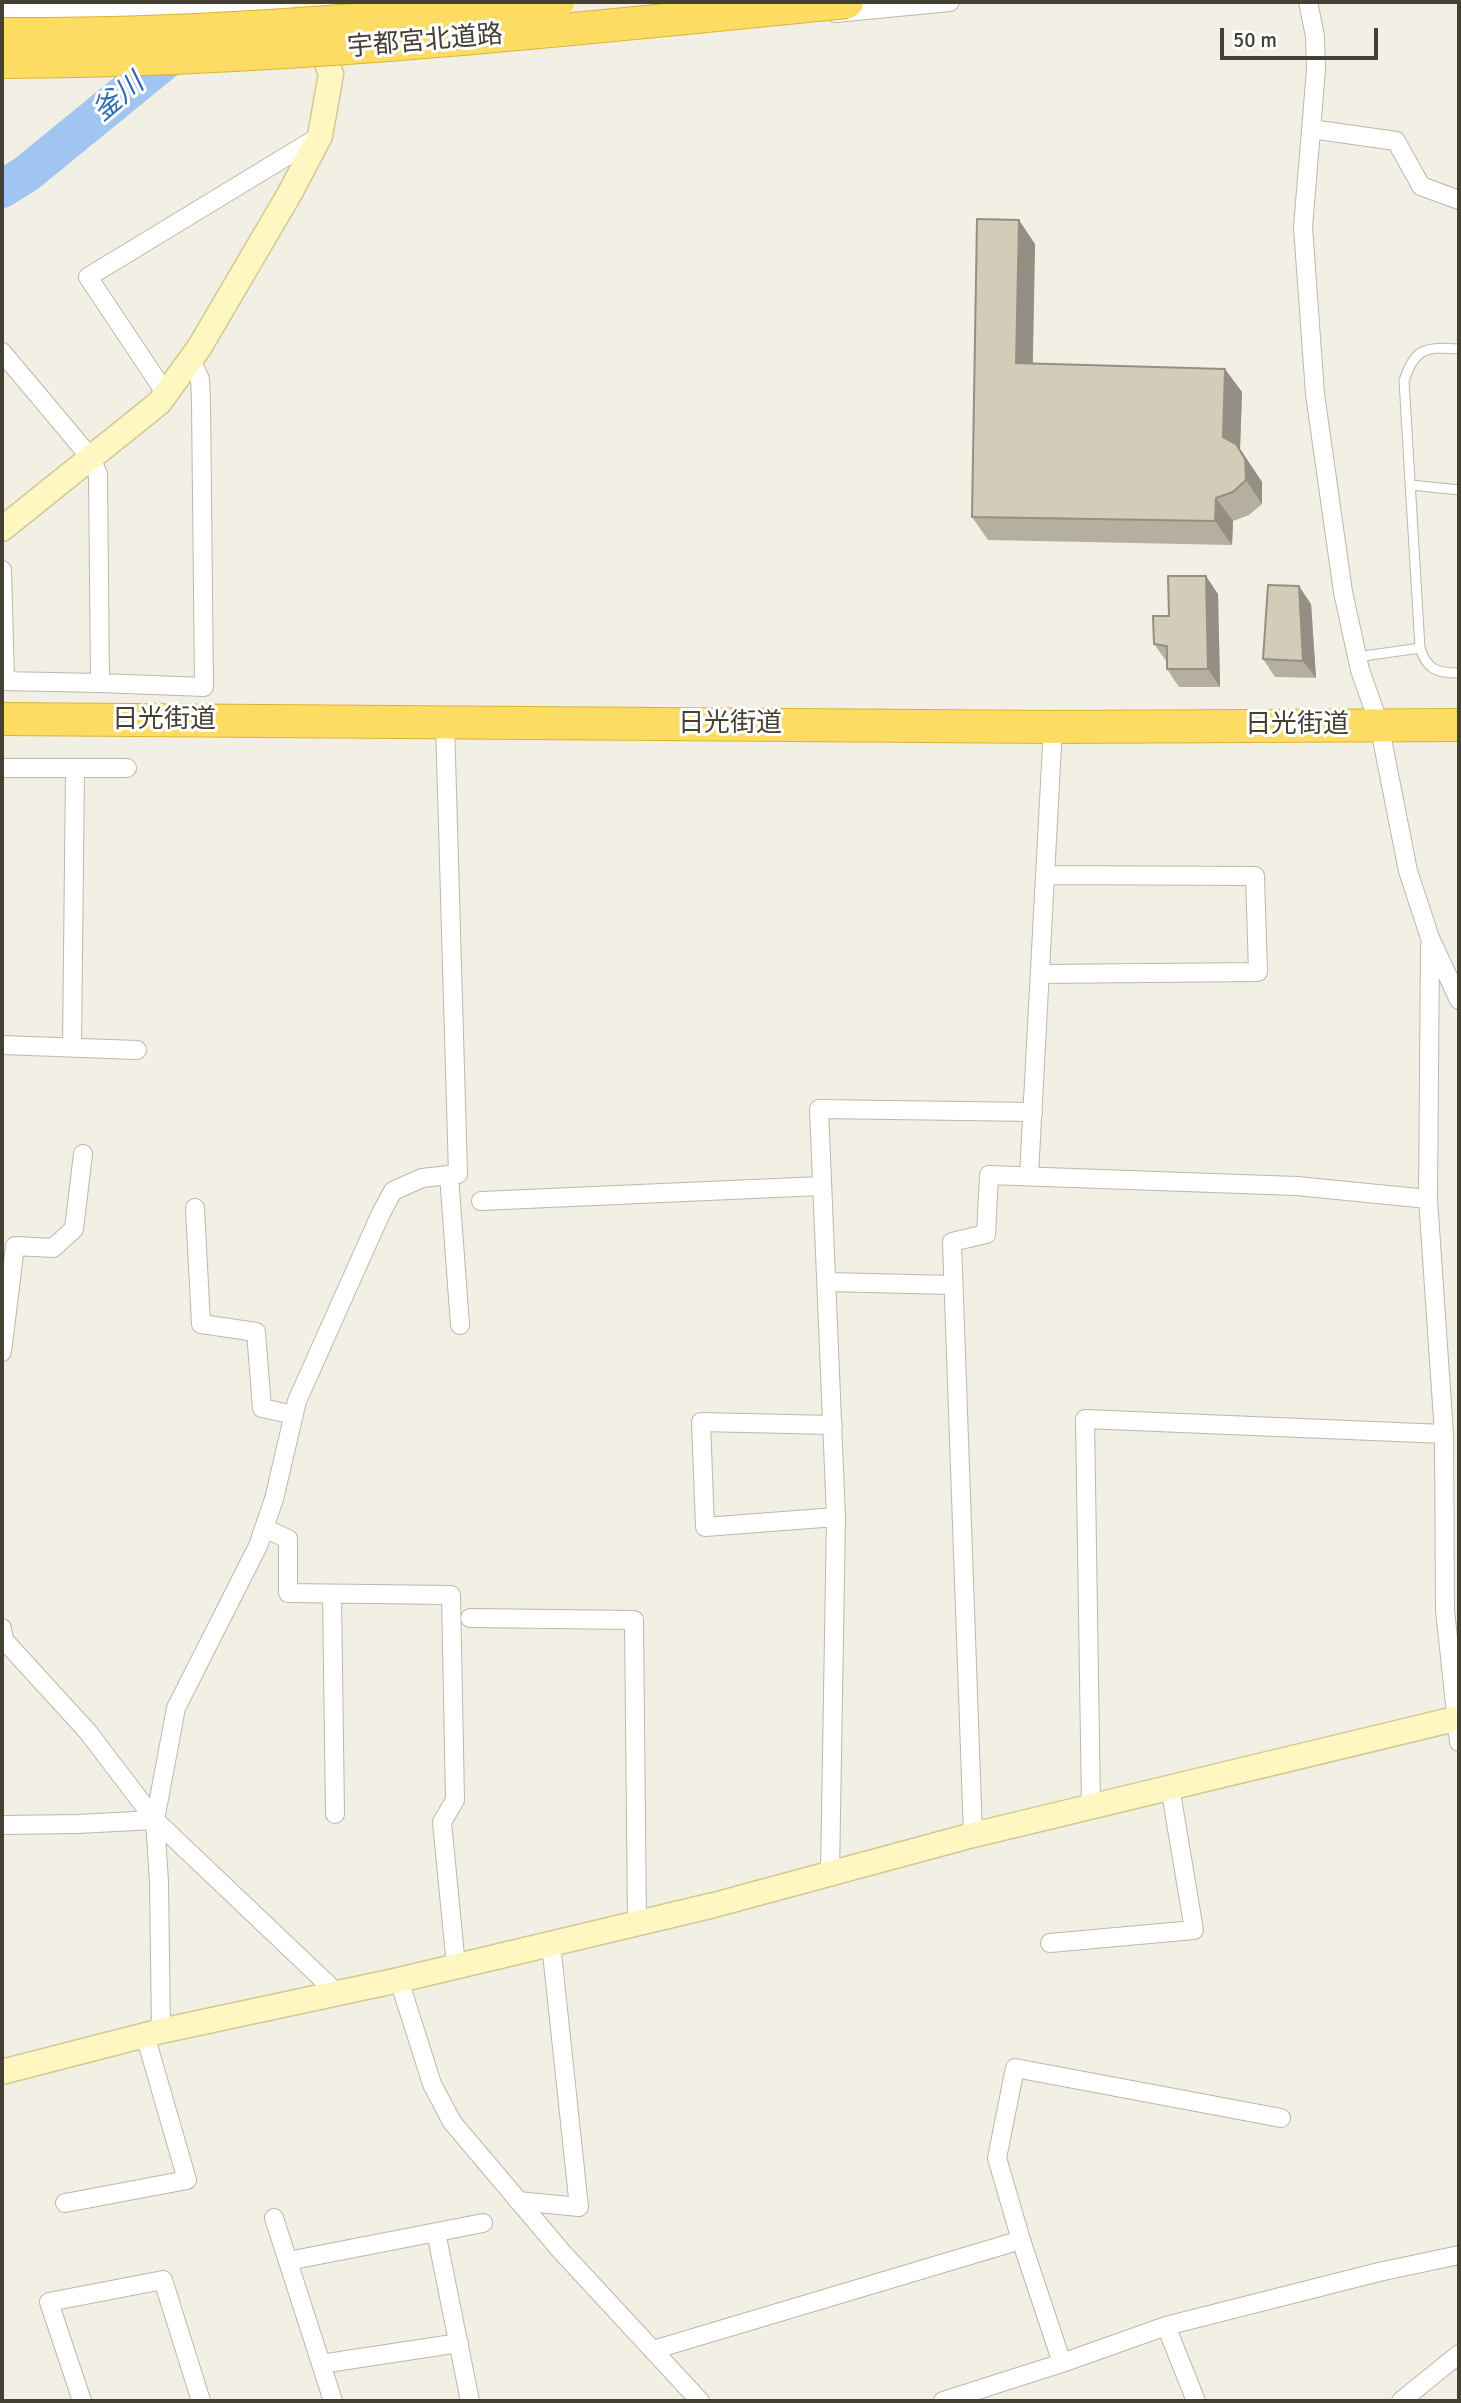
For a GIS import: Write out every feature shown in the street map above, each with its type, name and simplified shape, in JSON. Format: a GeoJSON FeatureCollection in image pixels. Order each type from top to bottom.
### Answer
{"type":"FeatureCollection","features":[{"type":"Feature","properties":{"kind":"highway","name":"宇都宮北道路"},"geometry":{"type":"LineString","coordinates":[[2,34],[101,34],[295,24],[558,2]]}},
{"type":"Feature","properties":{"kind":"highway","name":"宇都宮北道路"},"geometry":{"type":"LineString","coordinates":[[2,62],[103,62],[298,53],[847,2]]}},
{"type":"Feature","properties":{"kind":"highway","name":"日光街道"},"geometry":{"type":"LineString","coordinates":[[2,719],[1053,727],[1459,725]]}},
{"type":"Feature","properties":{"kind":"street"},"geometry":{"type":"LineString","coordinates":[[2,13],[343,2]]}},
{"type":"Feature","properties":{"kind":"street"},"geometry":{"type":"LineString","coordinates":[[2,73],[327,61],[950,2]]}},
{"type":"Feature","properties":{"kind":"street"},"geometry":{"type":"LineString","coordinates":[[1308,2],[1315,36],[1316,70],[1303,227],[1315,394],[1343,592],[1357,657],[1379,724],[1408,871],[1430,938],[1459,1000]]}},
{"type":"Feature","properties":{"kind":"street"},"geometry":{"type":"LineString","coordinates":[[2,529],[159,403],[191,360],[229,299],[320,136],[331,74],[303,4]]}},
{"type":"Feature","properties":{"kind":"street"},"geometry":{"type":"LineString","coordinates":[[1311,129],[1395,141],[1421,186],[1459,200]]}},
{"type":"Feature","properties":{"kind":"street"},"geometry":{"type":"LineString","coordinates":[[166,394],[88,277],[320,136]]}},
{"type":"Feature","properties":{"kind":"street"},"geometry":{"type":"LineString","coordinates":[[2,352],[90,457],[98,474],[100,683]]}},
{"type":"Feature","properties":{"kind":"street"},"geometry":{"type":"LineString","coordinates":[[2,570],[3,681],[204,687],[201,400],[200,379],[191,360]]}},
{"type":"Feature","properties":{"kind":"street"},"geometry":{"type":"LineString","coordinates":[[65,2203],[187,2180],[153,2033],[159,1882],[155,1820],[176,1708],[258,1546],[274,1499],[297,1401],[381,1213],[393,1191],[422,1178],[458,1174],[445,722]]}},
{"type":"Feature","properties":{"kind":"street"},"geometry":{"type":"LineString","coordinates":[[1030,1175],[1053,727]]}},
{"type":"Feature","properties":{"kind":"street"},"geometry":{"type":"LineString","coordinates":[[2,768],[127,768]]}},
{"type":"Feature","properties":{"kind":"street"},"geometry":{"type":"LineString","coordinates":[[72,1048],[75,768]]}},
{"type":"Feature","properties":{"kind":"street"},"geometry":{"type":"LineString","coordinates":[[1040,974],[1258,972],[1255,876],[1045,875]]}},
{"type":"Feature","properties":{"kind":"street"},"geometry":{"type":"LineString","coordinates":[[2,2072],[153,2033],[551,1944],[1170,1787],[1458,1726],[1445,1610],[1444,1434],[1428,1199],[1430,938]]}},
{"type":"Feature","properties":{"kind":"street"},"geometry":{"type":"LineString","coordinates":[[2,1045],[137,1050]]}},
{"type":"Feature","properties":{"kind":"street"},"geometry":{"type":"LineString","coordinates":[[831,1874],[836,1517],[819,1109],[1033,1112]]}},
{"type":"Feature","properties":{"kind":"street"},"geometry":{"type":"LineString","coordinates":[[2,1352],[15,1246],[53,1248],[74,1228],[83,1154]]}},
{"type":"Feature","properties":{"kind":"street"},"geometry":{"type":"LineString","coordinates":[[449,1175],[460,1325]]}},
{"type":"Feature","properties":{"kind":"street"},"geometry":{"type":"LineString","coordinates":[[973,1835],[951,1242],[986,1234],[989,1175],[1297,1186],[1428,1199]]}},
{"type":"Feature","properties":{"kind":"street"},"geometry":{"type":"LineString","coordinates":[[481,1201],[821,1186]]}},
{"type":"Feature","properties":{"kind":"street"},"geometry":{"type":"LineString","coordinates":[[195,1208],[201,1324],[256,1332],[262,1408],[294,1415]]}},
{"type":"Feature","properties":{"kind":"street"},"geometry":{"type":"LineString","coordinates":[[828,1282],[953,1285]]}},
{"type":"Feature","properties":{"kind":"street"},"geometry":{"type":"LineString","coordinates":[[1091,1806],[1085,1419],[1444,1434]]}},
{"type":"Feature","properties":{"kind":"street"},"geometry":{"type":"LineString","coordinates":[[833,1425],[701,1422],[705,1527],[836,1517]]}},
{"type":"Feature","properties":{"kind":"street"},"geometry":{"type":"LineString","coordinates":[[264,1528],[288,1539],[288,1593],[450,1595],[455,1800],[442,1822],[456,1966]]}},
{"type":"Feature","properties":{"kind":"street"},"geometry":{"type":"LineString","coordinates":[[332,1594],[335,1814]]}},
{"type":"Feature","properties":{"kind":"street"},"geometry":{"type":"LineString","coordinates":[[470,1618],[634,1620],[637,1923]]}},
{"type":"Feature","properties":{"kind":"street"},"geometry":{"type":"LineString","coordinates":[[2,1628],[4,1640],[88,1732],[155,1820],[338,1993]]}},
{"type":"Feature","properties":{"kind":"street"},"geometry":{"type":"LineString","coordinates":[[1050,1943],[1194,1930],[1170,1787]]}},
{"type":"Feature","properties":{"kind":"street"},"geometry":{"type":"LineString","coordinates":[[2,1825],[155,1820]]}},
{"type":"Feature","properties":{"kind":"street"},"geometry":{"type":"LineString","coordinates":[[517,2201],[579,2207],[551,1944]]}},
{"type":"Feature","properties":{"kind":"street"},"geometry":{"type":"LineString","coordinates":[[399,1980],[432,2084],[452,2122],[517,2201],[700,2401]]}},
{"type":"Feature","properties":{"kind":"street"},"geometry":{"type":"LineString","coordinates":[[1062,2363],[997,2158],[1015,2068],[1281,2118]]}},
{"type":"Feature","properties":{"kind":"street"},"geometry":{"type":"LineString","coordinates":[[274,2218],[333,2401]]}},
{"type":"Feature","properties":{"kind":"street"},"geometry":{"type":"LineString","coordinates":[[288,2261],[483,2222]]}},
{"type":"Feature","properties":{"kind":"street"},"geometry":{"type":"LineString","coordinates":[[436,2232],[470,2401]]}},
{"type":"Feature","properties":{"kind":"street"},"geometry":{"type":"LineString","coordinates":[[653,2350],[1021,2240]]}},
{"type":"Feature","properties":{"kind":"street"},"geometry":{"type":"LineString","coordinates":[[943,2401],[1166,2326],[1379,2272],[1459,2255]]}},
{"type":"Feature","properties":{"kind":"street"},"geometry":{"type":"LineString","coordinates":[[82,2401],[49,2302],[163,2280],[201,2401]]}},
{"type":"Feature","properties":{"kind":"street"},"geometry":{"type":"LineString","coordinates":[[1166,2326],[1196,2401]]}},
{"type":"Feature","properties":{"kind":"street"},"geometry":{"type":"LineString","coordinates":[[321,2364],[458,2343]]}},
{"type":"Feature","properties":{"kind":"street"},"geometry":{"type":"LineString","coordinates":[[1401,2401],[1459,2354]]}},
{"type":"Feature","properties":{"kind":"lane"},"geometry":{"type":"LineString","coordinates":[[1459,349],[1434,348],[1419,352],[1410,362],[1404,381],[1420,648],[1425,663],[1436,671],[1459,673]]}},
{"type":"Feature","properties":{"kind":"lane"},"geometry":{"type":"LineString","coordinates":[[1411,485],[1459,490]]}},
{"type":"Feature","properties":{"kind":"lane"},"geometry":{"type":"LineString","coordinates":[[1357,657],[1420,648]]}},
{"type":"Feature","properties":{"kind":"water"},"geometry":{"type":"Polygon","coordinates":[[[112,97],[126,115],[17,191],[2,207],[2,176],[25,164],[112,97]]]}},
{"type":"Feature","properties":{"kind":"building"},"geometry":{"type":"Polygon","coordinates":[[[977,219],[1019,220],[1016,363],[1225,369],[1223,437],[1236,444],[1245,459],[1246,480],[1233,492],[1216,498],[1215,521],[972,517],[977,219]]]}},
{"type":"Feature","properties":{"kind":"building"},"geometry":{"type":"Polygon","coordinates":[[[1168,576],[1206,576],[1208,669],[1167,669],[1167,646],[1154,644],[1153,616],[1169,616],[1168,576]]]}},
{"type":"Feature","properties":{"kind":"building"},"geometry":{"type":"Polygon","coordinates":[[[1268,585],[1299,586],[1303,661],[1263,659],[1268,585]]]}},
{"type":"Feature","properties":{"kind":"waterway","name":"釜川"},"geometry":{"type":"LineString","coordinates":[[2,189],[26,174],[189,41]]}}]}
